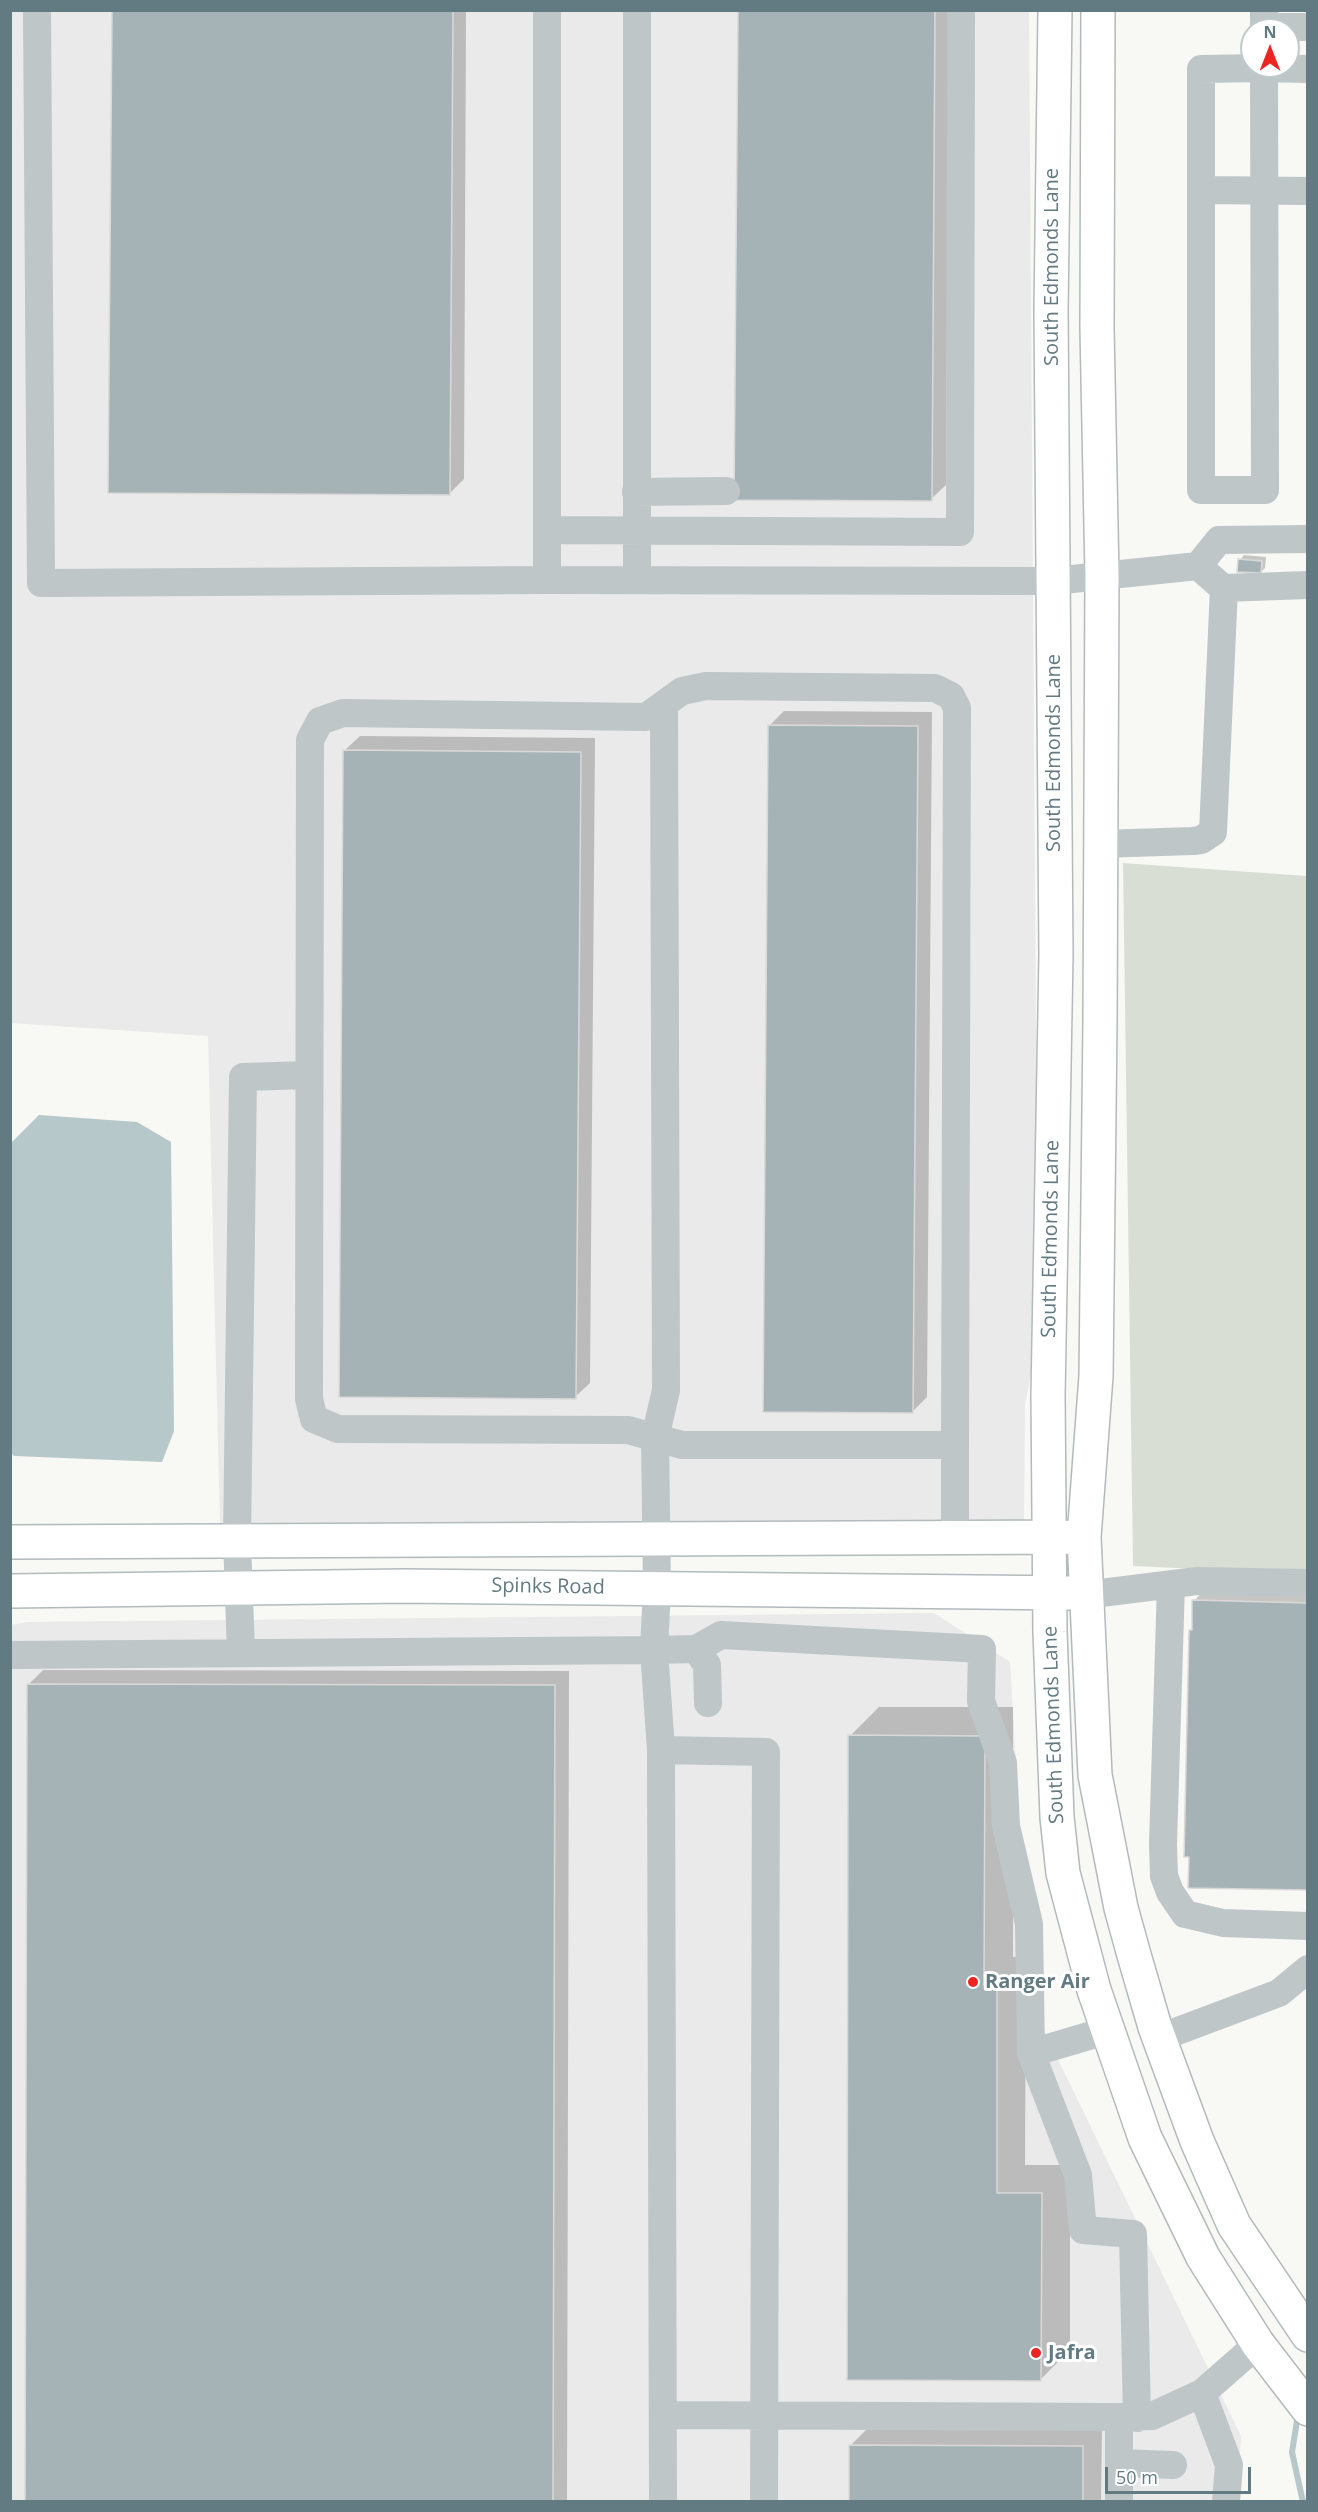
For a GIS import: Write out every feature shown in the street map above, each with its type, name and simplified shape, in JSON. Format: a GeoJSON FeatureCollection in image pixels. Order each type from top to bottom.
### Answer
{"type":"FeatureCollection","features":[{"type":"Feature","properties":{"kind":"main road","name":"South Edmonds Lane"},"geometry":{"type":"LineString","coordinates":[[1055,10],[1051,310],[1056,955],[1048,1378],[1049,1592],[1057,1805],[1063,1873],[1091,1979],[1145,2138],[1203,2257],[1258,2344],[1308,2409]]}},
{"type":"Feature","properties":{"kind":"main road","name":"South Edmonds Lane"},"geometry":{"type":"LineString","coordinates":[[1098,10],[1097,328],[1102,576],[1096,1376],[1084,1537],[1095,1774],[1121,1908],[1159,2038],[1197,2141],[1234,2225],[1308,2335]]}},
{"type":"Feature","properties":{"kind":"main road"},"geometry":{"type":"LineString","coordinates":[[1055,801],[1100,828]]}},
{"type":"Feature","properties":{"kind":"main road"},"geometry":{"type":"LineString","coordinates":[[10,1542],[1084,1537]]}},
{"type":"Feature","properties":{"kind":"main road","name":"Spinks Road"},"geometry":{"type":"LineString","coordinates":[[10,1591],[405,1586],[1086,1594]]}},
{"type":"Feature","properties":{"kind":"main road"},"geometry":{"type":"LineString","coordinates":[[1109,2030],[1129,2037],[1152,2093],[1165,2118],[1179,2137],[1197,2141]]}},
{"type":"Feature","properties":{"kind":"main road"},"geometry":{"type":"LineString","coordinates":[[1258,2344],[1283,2343],[1308,2372]]}},
{"type":"Feature","properties":{"kind":"lane"},"geometry":{"type":"LineString","coordinates":[[37,10],[41,583],[547,580],[1053,581],[1198,566],[1219,540],[1308,539]]}},
{"type":"Feature","properties":{"kind":"lane"},"geometry":{"type":"LineString","coordinates":[[547,10],[547,580]]}},
{"type":"Feature","properties":{"kind":"lane"},"geometry":{"type":"LineString","coordinates":[[637,10],[637,580]]}},
{"type":"Feature","properties":{"kind":"lane"},"geometry":{"type":"LineString","coordinates":[[547,530],[960,532],[961,10]]}},
{"type":"Feature","properties":{"kind":"lane"},"geometry":{"type":"LineString","coordinates":[[1240,68],[1201,69],[1201,490],[1264,490],[1264,78]]}},
{"type":"Feature","properties":{"kind":"lane"},"geometry":{"type":"LineString","coordinates":[[1201,190],[1308,191]]}},
{"type":"Feature","properties":{"kind":"lane"},"geometry":{"type":"LineString","coordinates":[[636,492],[726,491]]}},
{"type":"Feature","properties":{"kind":"lane"},"geometry":{"type":"LineString","coordinates":[[1198,566],[1224,588],[1308,585]]}},
{"type":"Feature","properties":{"kind":"lane"},"geometry":{"type":"LineString","coordinates":[[1100,828],[1193,841],[1201,840],[1213,832],[1224,588]]}},
{"type":"Feature","properties":{"kind":"lane"},"geometry":{"type":"LineString","coordinates":[[955,1538],[956,1445],[957,708],[951,696],[935,688],[706,686],[682,691],[646,717],[344,713],[320,721],[310,740],[309,1399],[314,1419],[338,1429],[628,1430],[682,1445],[956,1445]]}},
{"type":"Feature","properties":{"kind":"lane"},"geometry":{"type":"LineString","coordinates":[[663,2502],[661,1750],[654,1650],[657,1588],[655,1438],[666,1390],[664,704]]}},
{"type":"Feature","properties":{"kind":"lane"},"geometry":{"type":"LineString","coordinates":[[241,1653],[237,1541],[243,1077],[309,1076]]}},
{"type":"Feature","properties":{"kind":"lane"},"geometry":{"type":"LineString","coordinates":[[1086,1594],[1197,1581],[1308,1583]]}},
{"type":"Feature","properties":{"kind":"lane"},"geometry":{"type":"LineString","coordinates":[[1171,1584],[1163,1844],[1164,1876],[1170,1892],[1185,1914],[1223,1923],[1308,1926]]}},
{"type":"Feature","properties":{"kind":"lane"},"geometry":{"type":"LineString","coordinates":[[10,1655],[696,1649],[721,1635],[982,1649],[981,1701],[1004,1763],[1006,1826],[1029,1924],[1030,2054],[1078,2175],[1083,2230],[1133,2234],[1128,2417],[1119,2463],[1119,2502]]}},
{"type":"Feature","properties":{"kind":"lane"},"geometry":{"type":"LineString","coordinates":[[696,1649],[707,1665],[708,1703]]}},
{"type":"Feature","properties":{"kind":"lane"},"geometry":{"type":"LineString","coordinates":[[661,1750],[766,1752],[764,2502]]}},
{"type":"Feature","properties":{"kind":"lane"},"geometry":{"type":"LineString","coordinates":[[1159,2038],[1279,1993],[1308,1969]]}},
{"type":"Feature","properties":{"kind":"lane"},"geometry":{"type":"LineString","coordinates":[[1030,2054],[1109,2030]]}},
{"type":"Feature","properties":{"kind":"lane"},"geometry":{"type":"LineString","coordinates":[[663,2415],[1152,2416],[1202,2393],[1258,2344]]}},
{"type":"Feature","properties":{"kind":"lane"},"geometry":{"type":"LineString","coordinates":[[1202,2393],[1229,2465],[1226,2502]]}},
{"type":"Feature","properties":{"kind":"lane"},"geometry":{"type":"LineString","coordinates":[[1119,2463],[1173,2464]]}},
{"type":"Feature","properties":{"kind":"shaded area"},"geometry":{"type":"Polygon","coordinates":[[[10,11],[1029,11],[1038,1337],[1025,1405],[1024,1522],[267,1527],[220,1523],[208,1036],[11,1023],[10,11]]]}},
{"type":"Feature","properties":{"kind":"shaded area"},"geometry":{"type":"Polygon","coordinates":[[[1123,863],[1307,876],[1307,1574],[1133,1566],[1123,863]]]}},
{"type":"Feature","properties":{"kind":"shaded area"},"geometry":{"type":"Polygon","coordinates":[[[39,1115],[137,1122],[171,1142],[174,1431],[162,1462],[14,1456],[11,1453],[11,1143],[39,1115]]]}},
{"type":"Feature","properties":{"kind":"shaded area"},"geometry":{"type":"Polygon","coordinates":[[[934,1613],[1010,1662],[1030,2002],[1241,2436],[1237,2501],[11,2502],[11,1625],[27,1622],[934,1613]]]}},
{"type":"Feature","properties":{"kind":"building"},"geometry":{"type":"Polygon","coordinates":[[[112,10],[453,10],[450,495],[108,493],[112,10]]]}},
{"type":"Feature","properties":{"kind":"building"},"geometry":{"type":"Polygon","coordinates":[[[738,10],[935,10],[932,501],[734,500],[738,10]]]}},
{"type":"Feature","properties":{"kind":"building"},"geometry":{"type":"Polygon","coordinates":[[[1238,559],[1262,561],[1261,573],[1237,572],[1238,559]]]}},
{"type":"Feature","properties":{"kind":"building"},"geometry":{"type":"Polygon","coordinates":[[[768,725],[918,726],[913,1413],[763,1412],[768,725]]]}},
{"type":"Feature","properties":{"kind":"building"},"geometry":{"type":"Polygon","coordinates":[[[343,750],[581,752],[576,1399],[339,1397],[343,750]]]}},
{"type":"Feature","properties":{"kind":"building"},"geometry":{"type":"Polygon","coordinates":[[[1192,1600],[1308,1603],[1308,1890],[1188,1888],[1189,1857],[1184,1857],[1189,1630],[1192,1630],[1192,1600]]]}},
{"type":"Feature","properties":{"kind":"building"},"geometry":{"type":"Polygon","coordinates":[[[27,1684],[555,1685],[553,2502],[25,2502],[27,1684]]]}},
{"type":"Feature","properties":{"kind":"building"},"geometry":{"type":"Polygon","coordinates":[[[848,1735],[985,1736],[984,1985],[997,1985],[997,2193],[1042,2193],[1041,2381],[847,2380],[848,1735]]]}},
{"type":"Feature","properties":{"kind":"building"},"geometry":{"type":"Polygon","coordinates":[[[849,2445],[1083,2446],[1083,2502],[849,2502],[849,2445]]]}},
{"type":"Feature","properties":{"kind":"waterway"},"geometry":{"type":"LineString","coordinates":[[1297,2421],[1292,2452],[1303,2502]]}},
{"type":"Feature","properties":{"kind":"place","name":"Ranger Air"},"geometry":{"type":"Point","coordinates":[973,1982]}},
{"type":"Feature","properties":{"kind":"place","name":"Jafra"},"geometry":{"type":"Point","coordinates":[1036,2353]}}]}
